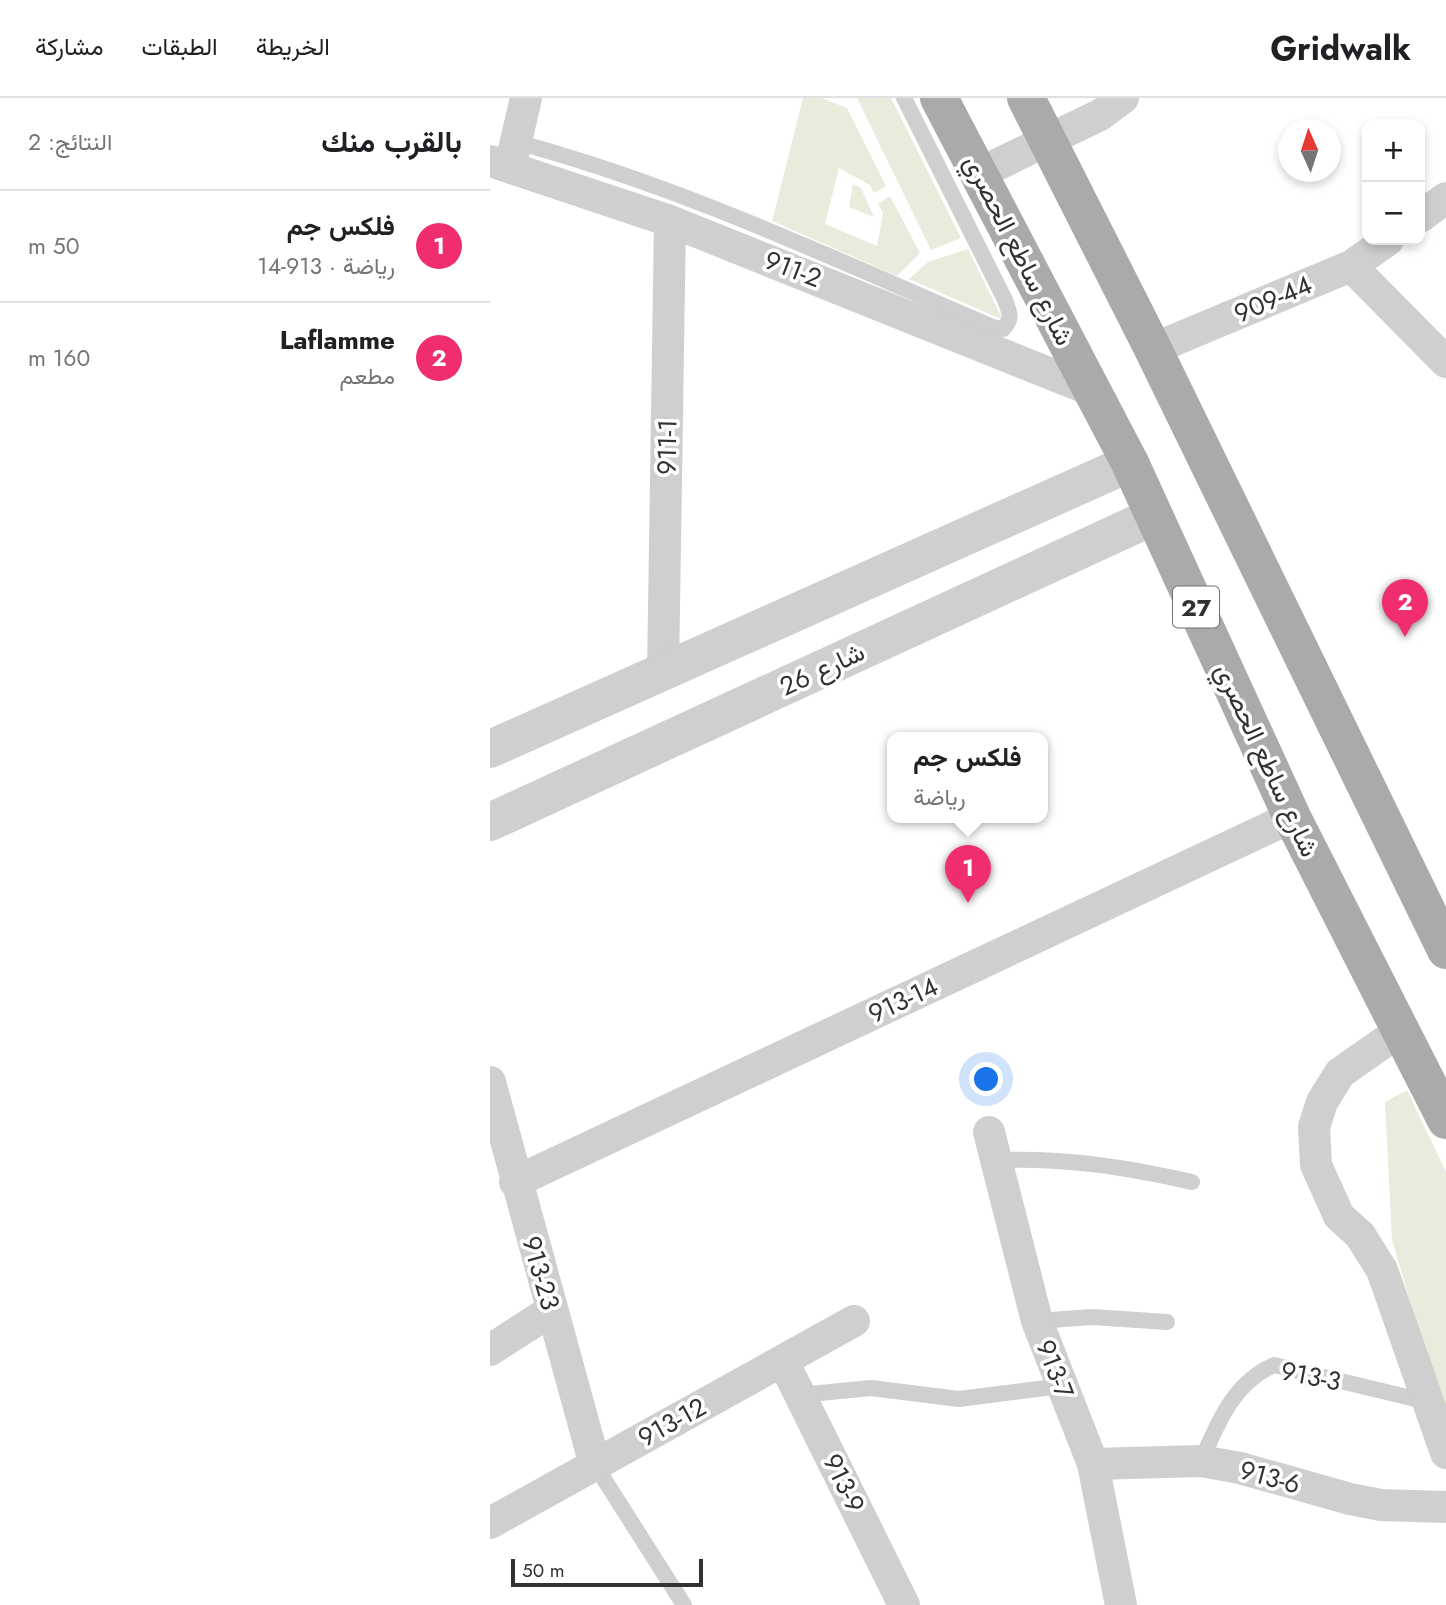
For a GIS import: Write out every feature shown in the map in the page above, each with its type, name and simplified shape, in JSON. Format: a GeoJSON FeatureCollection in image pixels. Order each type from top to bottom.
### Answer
{"type":"FeatureCollection","features":[{"type":"Feature","properties":{"kind":"main road","name":"شارع ساطع الحصري"},"geometry":{"type":"LineString","coordinates":[[939,98],[1130,463],[1292,817],[1446,1121]]}},
{"type":"Feature","properties":{"kind":"main road"},"geometry":{"type":"LineString","coordinates":[[1026,98],[1153,349],[1446,950]]}},
{"type":"Feature","properties":{"kind":"street"},"geometry":{"type":"LineString","coordinates":[[505,157],[526,98]]}},
{"type":"Feature","properties":{"kind":"street"},"geometry":{"type":"LineString","coordinates":[[980,173],[1100,115],[1123,98]]}},
{"type":"Feature","properties":{"kind":"street","name":"911-2"},"geometry":{"type":"LineString","coordinates":[[505,157],[1091,390]]}},
{"type":"Feature","properties":{"kind":"street"},"geometry":{"type":"LineString","coordinates":[[1425,213],[1446,198]]}},
{"type":"Feature","properties":{"kind":"street","name":"911-1"},"geometry":{"type":"LineString","coordinates":[[663,673],[670,221]]}},
{"type":"Feature","properties":{"kind":"street","name":"909-44"},"geometry":{"type":"LineString","coordinates":[[1153,349],[1351,266],[1381,245]]}},
{"type":"Feature","properties":{"kind":"street"},"geometry":{"type":"LineString","coordinates":[[1351,266],[1446,362]]}},
{"type":"Feature","properties":{"kind":"street"},"geometry":{"type":"LineString","coordinates":[[490,749],[1130,463]]}},
{"type":"Feature","properties":{"kind":"street","name":"شارع 26"},"geometry":{"type":"LineString","coordinates":[[490,822],[1154,516]]}},
{"type":"Feature","properties":{"kind":"street","name":"913-14"},"geometry":{"type":"LineString","coordinates":[[515,1182],[1292,817]]}},
{"type":"Feature","properties":{"kind":"street"},"geometry":{"type":"LineString","coordinates":[[1400,1031],[1340,1073],[1322,1102],[1314,1126],[1317,1165],[1339,1216],[1360,1235],[1381,1270],[1446,1453]]}},
{"type":"Feature","properties":{"kind":"street","name":"913-23"},"geometry":{"type":"LineString","coordinates":[[490,1082],[515,1182],[595,1465]]}},
{"type":"Feature","properties":{"kind":"street","name":"913-7"},"geometry":{"type":"LineString","coordinates":[[994,1146],[1037,1321],[1093,1464],[1121,1605]]}},
{"type":"Feature","properties":{"kind":"street"},"geometry":{"type":"LineString","coordinates":[[490,1350],[552,1310]]}},
{"type":"Feature","properties":{"kind":"street","name":"913-12"},"geometry":{"type":"LineString","coordinates":[[490,1523],[854,1321]]}},
{"type":"Feature","properties":{"kind":"street","name":"913-9"},"geometry":{"type":"LineString","coordinates":[[783,1361],[904,1605]]}},
{"type":"Feature","properties":{"kind":"street","name":"913-6"},"geometry":{"type":"LineString","coordinates":[[1093,1464],[1201,1461],[1240,1468],[1381,1505],[1446,1507]]}},
{"type":"Feature","properties":{"kind":"lane"},"geometry":{"type":"LineString","coordinates":[[505,157],[583,160],[663,188],[1003,329],[1011,314],[1005,300],[904,98]]}},
{"type":"Feature","properties":{"kind":"lane"},"geometry":{"type":"LineString","coordinates":[[994,1146],[1052,1159],[1110,1164],[1192,1182]]}},
{"type":"Feature","properties":{"kind":"lane"},"geometry":{"type":"LineString","coordinates":[[1037,1321],[1092,1317],[1167,1322]]}},
{"type":"Feature","properties":{"kind":"lane","name":"913-3"},"geometry":{"type":"LineString","coordinates":[[1201,1461],[1224,1409],[1254,1374],[1274,1365],[1428,1402]]}},
{"type":"Feature","properties":{"kind":"lane"},"geometry":{"type":"LineString","coordinates":[[800,1395],[871,1388],[959,1399],[1061,1386]]}},
{"type":"Feature","properties":{"kind":"lane"},"geometry":{"type":"LineString","coordinates":[[595,1465],[684,1605]]}},
{"type":"Feature","properties":{"kind":"shaded area"},"geometry":{"type":"Polygon","coordinates":[[[803,98],[822,98],[847,108],[886,186],[874,193],[870,185],[839,168],[825,224],[877,246],[883,213],[878,204],[890,196],[920,253],[897,276],[772,221],[803,98]]]}},
{"type":"Feature","properties":{"kind":"shaded area"},"geometry":{"type":"Polygon","coordinates":[[[857,98],[891,98],[961,238],[931,250],[857,98]]]}},
{"type":"Feature","properties":{"kind":"shaded area"},"geometry":{"type":"Polygon","coordinates":[[[853,184],[861,188],[874,217],[849,207],[853,184]]]}},
{"type":"Feature","properties":{"kind":"shaded area"},"geometry":{"type":"Polygon","coordinates":[[[968,249],[1003,320],[909,279],[928,262],[968,249]]]}},
{"type":"Feature","properties":{"kind":"shaded area"},"geometry":{"type":"Polygon","coordinates":[[[1407,1090],[1446,1172],[1446,1424],[1392,1240],[1385,1102],[1407,1090]]]}},
{"type":"Feature","properties":{"kind":"place","name":"Laflamme"},"geometry":{"type":"Point","coordinates":[1405,637]}},
{"type":"Feature","properties":{"kind":"place","name":"فلكس جم"},"geometry":{"type":"Point","coordinates":[968,903]}}]}
